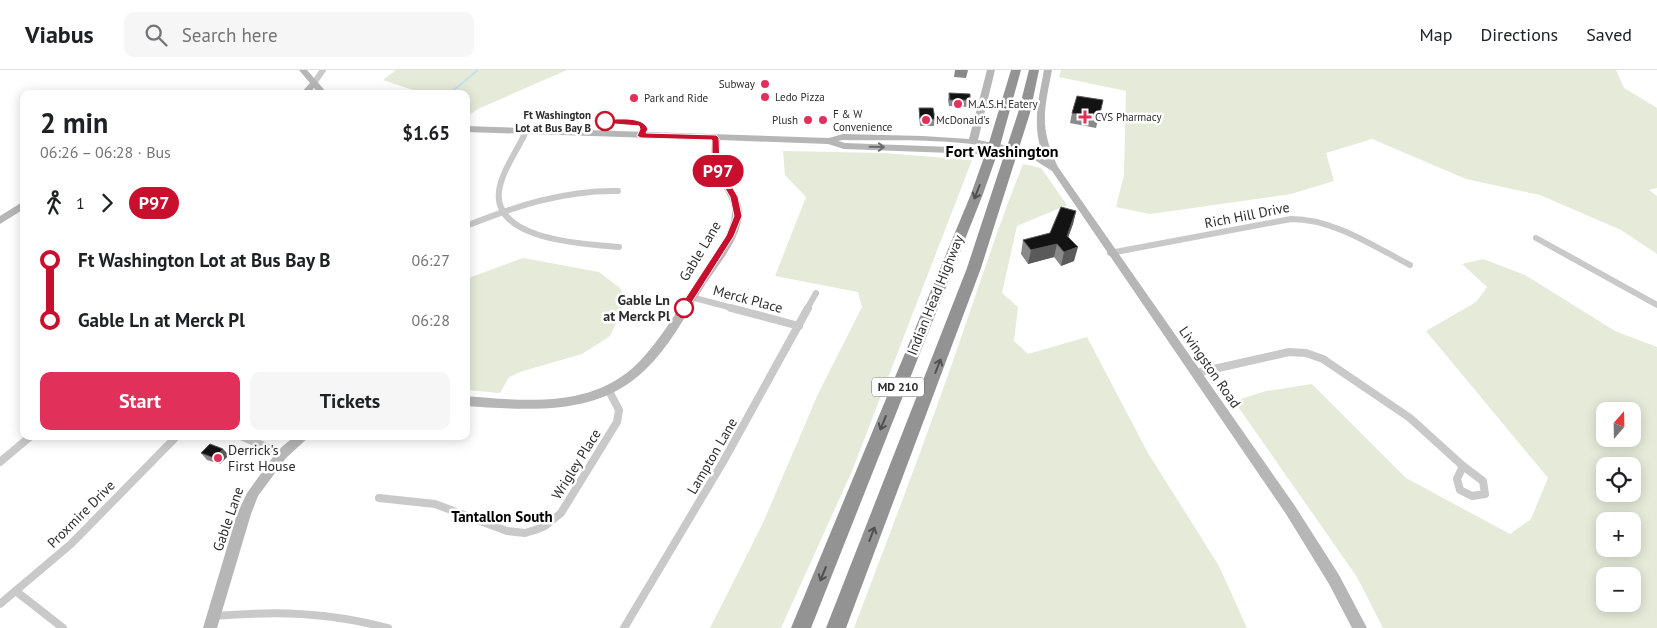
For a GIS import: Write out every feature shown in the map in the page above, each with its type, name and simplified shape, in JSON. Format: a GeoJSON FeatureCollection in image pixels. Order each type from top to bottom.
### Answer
{"type":"FeatureCollection","features":[{"type":"Feature","properties":{"kind":"highway","name":"Indian Head Highway"},"geometry":{"type":"LineString","coordinates":[[836,628],[974,268],[1024,113],[1034,70]]}},
{"type":"Feature","properties":{"kind":"highway","name":"Indian Head Highway"},"geometry":{"type":"LineString","coordinates":[[801,628],[993,149],[1014,71]]}},
{"type":"Feature","properties":{"kind":"main road"},"geometry":{"type":"LineString","coordinates":[[303,70],[320,90]]}},
{"type":"Feature","properties":{"kind":"main road"},"geometry":{"type":"LineString","coordinates":[[973,142],[991,70]]}},
{"type":"Feature","properties":{"kind":"main road"},"geometry":{"type":"LineString","coordinates":[[1048,70],[1040,113],[1040,126],[1042,141],[1054,169]]}},
{"type":"Feature","properties":{"kind":"main road"},"geometry":{"type":"LineString","coordinates":[[308,90],[314,83]]}},
{"type":"Feature","properties":{"kind":"main road"},"geometry":{"type":"LineString","coordinates":[[470,129],[829,141],[844,146],[993,149]]}},
{"type":"Feature","properties":{"kind":"main road"},"geometry":{"type":"LineString","coordinates":[[829,141],[843,137],[973,142],[993,149]]}},
{"type":"Feature","properties":{"kind":"main road","name":"Gable Lane"},"geometry":{"type":"LineString","coordinates":[[470,401],[550,405],[589,398],[635,373],[650,358],[730,236],[738,216],[734,197],[716,166],[716,138]]}},
{"type":"Feature","properties":{"kind":"main road","name":"Livingston Road"},"geometry":{"type":"LineString","coordinates":[[993,149],[1034,156],[1054,169],[1110,253],[1306,530],[1360,628]]}},
{"type":"Feature","properties":{"kind":"main road"},"geometry":{"type":"LineString","coordinates":[[0,221],[20,207]]}},
{"type":"Feature","properties":{"kind":"main road","name":"Gable Lane"},"geometry":{"type":"LineString","coordinates":[[212,622],[244,514],[253,493],[282,454],[299,440]]}},
{"type":"Feature","properties":{"kind":"street"},"geometry":{"type":"LineString","coordinates":[[314,83],[323,70]]}},
{"type":"Feature","properties":{"kind":"street"},"geometry":{"type":"LineString","coordinates":[[526,131],[499,191],[499,206],[506,218],[538,235],[619,247]]}},
{"type":"Feature","properties":{"kind":"street"},"geometry":{"type":"LineString","coordinates":[[470,224],[502,212],[560,195],[604,190],[618,191]]}},
{"type":"Feature","properties":{"kind":"street","name":"Rich Hill Drive"},"geometry":{"type":"LineString","coordinates":[[1110,253],[1303,218],[1323,222],[1410,265]]}},
{"type":"Feature","properties":{"kind":"street"},"geometry":{"type":"LineString","coordinates":[[1536,238],[1657,306]]}},
{"type":"Feature","properties":{"kind":"street","name":"Lampton Lane"},"geometry":{"type":"LineString","coordinates":[[624,628],[733,448],[816,293]]}},
{"type":"Feature","properties":{"kind":"street","name":"Merck Place"},"geometry":{"type":"LineString","coordinates":[[691,297],[798,326]]}},
{"type":"Feature","properties":{"kind":"street"},"geometry":{"type":"LineString","coordinates":[[1196,372],[1289,352],[1301,351],[1311,354],[1323,359],[1410,418],[1463,466]]}},
{"type":"Feature","properties":{"kind":"street","name":"Wrigley Place"},"geometry":{"type":"LineString","coordinates":[[379,498],[435,504],[507,531],[525,533],[545,526],[561,513],[617,422],[618,410],[608,389]]}},
{"type":"Feature","properties":{"kind":"street"},"geometry":{"type":"LineString","coordinates":[[0,462],[26,440]]}},
{"type":"Feature","properties":{"kind":"street","name":"Proxmire Drive"},"geometry":{"type":"LineString","coordinates":[[0,604],[17,592],[71,544],[173,440]]}},
{"type":"Feature","properties":{"kind":"street"},"geometry":{"type":"LineString","coordinates":[[250,440],[282,454]]}},
{"type":"Feature","properties":{"kind":"street"},"geometry":{"type":"LineString","coordinates":[[17,592],[63,628]]}},
{"type":"Feature","properties":{"kind":"street"},"geometry":{"type":"LineString","coordinates":[[212,622],[294,611],[349,617],[388,628]]}},
{"type":"Feature","properties":{"kind":"green space"},"geometry":{"type":"Polygon","coordinates":[[[396,70],[567,70],[478,109],[470,114],[470,90],[413,90],[383,80],[396,70]]]}},
{"type":"Feature","properties":{"kind":"green space"},"geometry":{"type":"Polygon","coordinates":[[[1061,70],[1616,70],[1624,88],[1657,108],[1657,188],[1649,190],[1657,196],[1657,254],[1621,230],[1540,195],[1466,179],[1372,139],[1326,153],[1334,181],[1291,194],[1150,214],[1116,207],[1124,175],[1126,91],[1059,77],[1061,70]]]}},
{"type":"Feature","properties":{"kind":"green space"},"geometry":{"type":"Polygon","coordinates":[[[783,151],[883,153],[972,160],[852,471],[781,628],[710,628],[762,525],[818,394],[862,307],[858,292],[775,276],[806,197],[785,175],[783,151]]]}},
{"type":"Feature","properties":{"kind":"green space"},"geometry":{"type":"Polygon","coordinates":[[[1023,164],[1041,168],[1067,205],[1017,226],[1002,293],[1018,307],[1014,341],[1028,354],[1087,337],[1148,453],[1219,566],[1247,628],[854,628],[925,439],[1023,164]]]}},
{"type":"Feature","properties":{"kind":"green space"},"geometry":{"type":"Polygon","coordinates":[[[523,258],[599,272],[620,288],[626,301],[610,336],[582,354],[523,371],[509,377],[500,393],[470,390],[470,278],[523,258]]]}},
{"type":"Feature","properties":{"kind":"green space"},"geometry":{"type":"Polygon","coordinates":[[[1483,259],[1525,275],[1615,331],[1657,347],[1657,628],[1383,628],[1357,577],[1234,401],[1266,391],[1312,384],[1406,478],[1510,534],[1531,519],[1548,478],[1426,331],[1476,302],[1487,287],[1462,264],[1483,259]]]}},
{"type":"Feature","properties":{"kind":"building"},"geometry":{"type":"Polygon","coordinates":[[[949,93],[970,94],[970,100],[950,100],[949,93]]]}},
{"type":"Feature","properties":{"kind":"building"},"geometry":{"type":"Polygon","coordinates":[[[1077,96],[1103,100],[1099,118],[1072,113],[1077,96]]]}},
{"type":"Feature","properties":{"kind":"building"},"geometry":{"type":"Polygon","coordinates":[[[919,108],[933,108],[935,119],[920,119],[919,108]]]}},
{"type":"Feature","properties":{"kind":"building"},"geometry":{"type":"Polygon","coordinates":[[[1061,207],[1076,211],[1067,236],[1078,247],[1064,252],[1057,244],[1031,250],[1023,240],[1050,233],[1061,207]]]}},
{"type":"Feature","properties":{"kind":"building"},"geometry":{"type":"Polygon","coordinates":[[[210,444],[223,449],[214,458],[201,453],[210,444]]]}},
{"type":"Feature","properties":{"kind":"waterway"},"geometry":{"type":"LineString","coordinates":[[454,90],[478,70]]}},
{"type":"Feature","properties":{"kind":"bus line","name":"P97"},"geometry":{"type":"LineString","coordinates":[[605,121],[638,122],[644,129],[641,136],[716,138],[716,166],[734,197],[738,208],[738,216],[730,236],[684,308]]}},
{"type":"Feature","properties":{"kind":"place","name":"Subway"},"geometry":{"type":"Point","coordinates":[765,84]}},
{"type":"Feature","properties":{"kind":"place","name":"Ledo Pizza"},"geometry":{"type":"Point","coordinates":[765,97]}},
{"type":"Feature","properties":{"kind":"place","name":"Park and Ride"},"geometry":{"type":"Point","coordinates":[634,98]}},
{"type":"Feature","properties":{"kind":"place","name":"M.A.S.H. Eatery"},"geometry":{"type":"Point","coordinates":[958,104]}},
{"type":"Feature","properties":{"kind":"place","name":"CVS Pharmacy"},"geometry":{"type":"Point","coordinates":[1085,117]}},
{"type":"Feature","properties":{"kind":"place","name":"Plush"},"geometry":{"type":"Point","coordinates":[808,120]}},
{"type":"Feature","properties":{"kind":"place","name":"F & W Convenience"},"geometry":{"type":"Point","coordinates":[823,120]}},
{"type":"Feature","properties":{"kind":"place","name":"McDonald's"},"geometry":{"type":"Point","coordinates":[926,120]}},
{"type":"Feature","properties":{"kind":"place","name":"Ft Washington Lot at Bus Bay B"},"geometry":{"type":"Point","coordinates":[605,121]}},
{"type":"Feature","properties":{"kind":"place","name":"Gable Ln at Merck Pl"},"geometry":{"type":"Point","coordinates":[684,308]}},
{"type":"Feature","properties":{"kind":"place","name":"Derrick's First House"},"geometry":{"type":"Point","coordinates":[218,458]}},
{"type":"Feature","properties":{"kind":"district","name":"Fort Washington"},"geometry":{"type":"Point","coordinates":[1002,151]}},
{"type":"Feature","properties":{"kind":"district","name":"Tantallon South"},"geometry":{"type":"Point","coordinates":[502,517]}}]}
